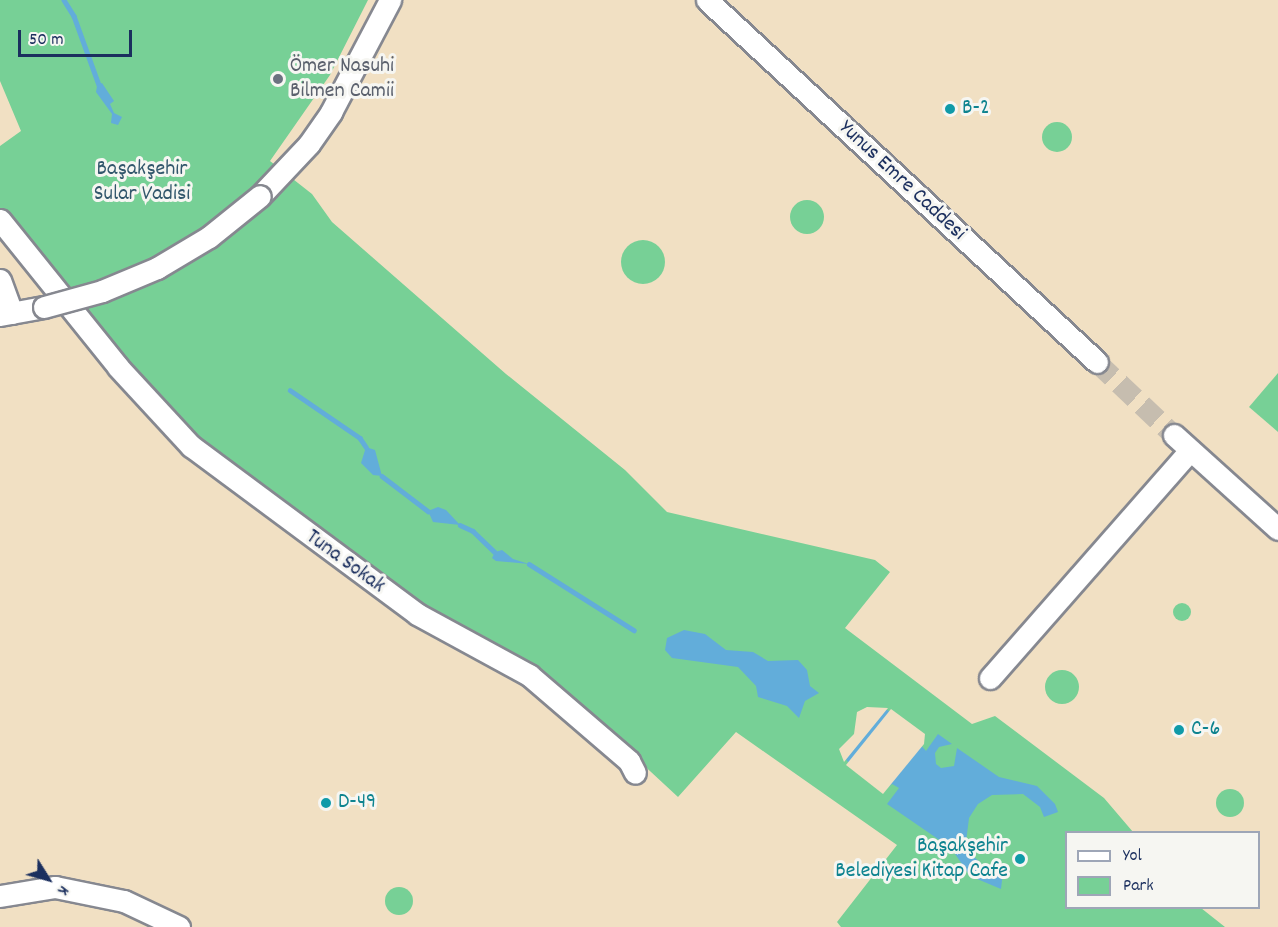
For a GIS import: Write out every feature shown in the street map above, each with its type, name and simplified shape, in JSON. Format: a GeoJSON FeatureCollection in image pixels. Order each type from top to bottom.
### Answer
{"type":"FeatureCollection","features":[{"type":"Feature","properties":{"kind":"street"},"geometry":{"type":"LineString","coordinates":[[0,280],[6,314],[44,307],[102,291],[157,268],[209,237],[260,196],[309,144],[331,112],[390,0]]}},
{"type":"Feature","properties":{"kind":"street","name":"Yunus Emre Caddesi"},"geometry":{"type":"LineString","coordinates":[[707,0],[1097,362]]}},
{"type":"Feature","properties":{"kind":"street","name":"Tuna Sokak"},"geometry":{"type":"LineString","coordinates":[[0,220],[78,320],[191,446],[234,482],[417,614],[530,675],[621,753],[634,773]]}},
{"type":"Feature","properties":{"kind":"street"},"geometry":{"type":"LineString","coordinates":[[1174,435],[1278,529]]}},
{"type":"Feature","properties":{"kind":"street"},"geometry":{"type":"LineString","coordinates":[[990,678],[1190,450]]}},
{"type":"Feature","properties":{"kind":"street"},"geometry":{"type":"LineString","coordinates":[[0,896],[55,887],[124,901],[179,927]]}},
{"type":"Feature","properties":{"kind":"green space","name":"Başakşehir Sular Vadisi"},"geometry":{"type":"Polygon","coordinates":[[[0,0],[368,0],[330,75],[270,161],[312,194],[332,222],[506,374],[625,470],[667,512],[875,560],[890,572],[845,628],[972,724],[995,716],[1104,798],[1132,831],[1065,831],[1065,909],[1202,909],[1225,927],[841,927],[837,922],[897,845],[736,732],[678,797],[555,683],[526,663],[421,606],[231,470],[172,416],[0,212],[0,146],[21,131],[0,81],[0,0]]]}},
{"type":"Feature","properties":{"kind":"green space"},"geometry":{"type":"Polygon","coordinates":[[[1057,122],[1068,126],[1072,137],[1068,148],[1057,152],[1046,148],[1042,137],[1046,126],[1057,122]]]}},
{"type":"Feature","properties":{"kind":"green space"},"geometry":{"type":"Polygon","coordinates":[[[807,200],[819,205],[824,217],[819,229],[807,234],[795,229],[790,217],[795,205],[807,200]]]}},
{"type":"Feature","properties":{"kind":"green space"},"geometry":{"type":"Polygon","coordinates":[[[643,240],[658,247],[665,262],[658,277],[643,284],[628,277],[621,262],[628,247],[643,240]]]}},
{"type":"Feature","properties":{"kind":"green space"},"geometry":{"type":"Polygon","coordinates":[[[1278,373],[1278,432],[1249,407],[1278,373]]]}},
{"type":"Feature","properties":{"kind":"green space"},"geometry":{"type":"Polygon","coordinates":[[[1178,603],[1186,603],[1191,608],[1189,619],[1178,621],[1173,616],[1173,608],[1178,603]]]}},
{"type":"Feature","properties":{"kind":"green space"},"geometry":{"type":"Polygon","coordinates":[[[1062,670],[1074,675],[1079,687],[1074,699],[1062,704],[1050,699],[1045,687],[1050,675],[1062,670]]]}},
{"type":"Feature","properties":{"kind":"green space"},"geometry":{"type":"Polygon","coordinates":[[[1230,789],[1240,793],[1244,803],[1240,813],[1230,817],[1220,813],[1216,803],[1220,793],[1230,789]]]}},
{"type":"Feature","properties":{"kind":"green space"},"geometry":{"type":"Polygon","coordinates":[[[399,887],[409,891],[413,901],[409,911],[399,915],[389,911],[385,901],[389,891],[399,887]]]}},
{"type":"Feature","properties":{"kind":"water"},"geometry":{"type":"Polygon","coordinates":[[[102,83],[114,101],[110,104],[114,113],[122,117],[118,125],[111,123],[112,114],[96,92],[97,86],[102,83]]]}},
{"type":"Feature","properties":{"kind":"water"},"geometry":{"type":"Polygon","coordinates":[[[366,447],[375,450],[382,476],[373,475],[361,463],[366,447]]]}},
{"type":"Feature","properties":{"kind":"water"},"geometry":{"type":"Polygon","coordinates":[[[438,507],[446,510],[460,525],[433,522],[428,511],[438,507]]]}},
{"type":"Feature","properties":{"kind":"water"},"geometry":{"type":"Polygon","coordinates":[[[502,550],[513,559],[529,564],[496,561],[492,558],[495,552],[502,550]]]}},
{"type":"Feature","properties":{"kind":"water"},"geometry":{"type":"Polygon","coordinates":[[[684,630],[705,634],[726,650],[753,652],[768,661],[798,660],[807,670],[810,686],[819,693],[805,701],[799,718],[787,706],[758,697],[756,686],[738,667],[672,658],[665,650],[667,638],[684,630]]]}},
{"type":"Feature","properties":{"kind":"water"},"geometry":{"type":"Polygon","coordinates":[[[884,709],[892,712],[926,751],[938,734],[952,744],[939,747],[935,753],[936,764],[941,768],[954,766],[957,748],[999,777],[1037,786],[1055,804],[1058,812],[1044,817],[1040,807],[1023,794],[992,795],[978,804],[969,818],[966,842],[971,854],[988,870],[1003,872],[1001,889],[970,876],[951,848],[887,804],[899,788],[892,784],[884,791],[847,761],[842,750],[884,709]]]}},
{"type":"Feature","properties":{"kind":"pier"},"geometry":{"type":"Polygon","coordinates":[[[867,707],[888,708],[844,762],[839,749],[854,734],[857,712],[867,707]]]}},
{"type":"Feature","properties":{"kind":"pier"},"geometry":{"type":"Polygon","coordinates":[[[891,709],[925,734],[924,744],[883,794],[846,765],[891,709]]]}},
{"type":"Feature","properties":{"kind":"waterway"},"geometry":{"type":"LineString","coordinates":[[64,0],[74,16],[99,85]]}},
{"type":"Feature","properties":{"kind":"waterway"},"geometry":{"type":"LineString","coordinates":[[290,390],[360,438],[366,447]]}},
{"type":"Feature","properties":{"kind":"waterway"},"geometry":{"type":"LineString","coordinates":[[382,476],[428,511]]}},
{"type":"Feature","properties":{"kind":"waterway"},"geometry":{"type":"LineString","coordinates":[[460,525],[473,531],[495,552]]}},
{"type":"Feature","properties":{"kind":"waterway"},"geometry":{"type":"LineString","coordinates":[[529,564],[634,630]]}},
{"type":"Feature","properties":{"kind":"tunnel"},"geometry":{"type":"LineString","coordinates":[[1097,362],[1174,435]]}},
{"type":"Feature","properties":{"kind":"place","name":"Ömer Nasuhi Bilmen Camii"},"geometry":{"type":"Point","coordinates":[278,79]}},
{"type":"Feature","properties":{"kind":"place","name":"B-2"},"geometry":{"type":"Point","coordinates":[950,109]}},
{"type":"Feature","properties":{"kind":"place","name":"C-6"},"geometry":{"type":"Point","coordinates":[1179,730]}},
{"type":"Feature","properties":{"kind":"place","name":"D-49"},"geometry":{"type":"Point","coordinates":[326,803]}},
{"type":"Feature","properties":{"kind":"place","name":"Başakşehir Belediyesi Kitap Cafe"},"geometry":{"type":"Point","coordinates":[1020,859]}}]}
